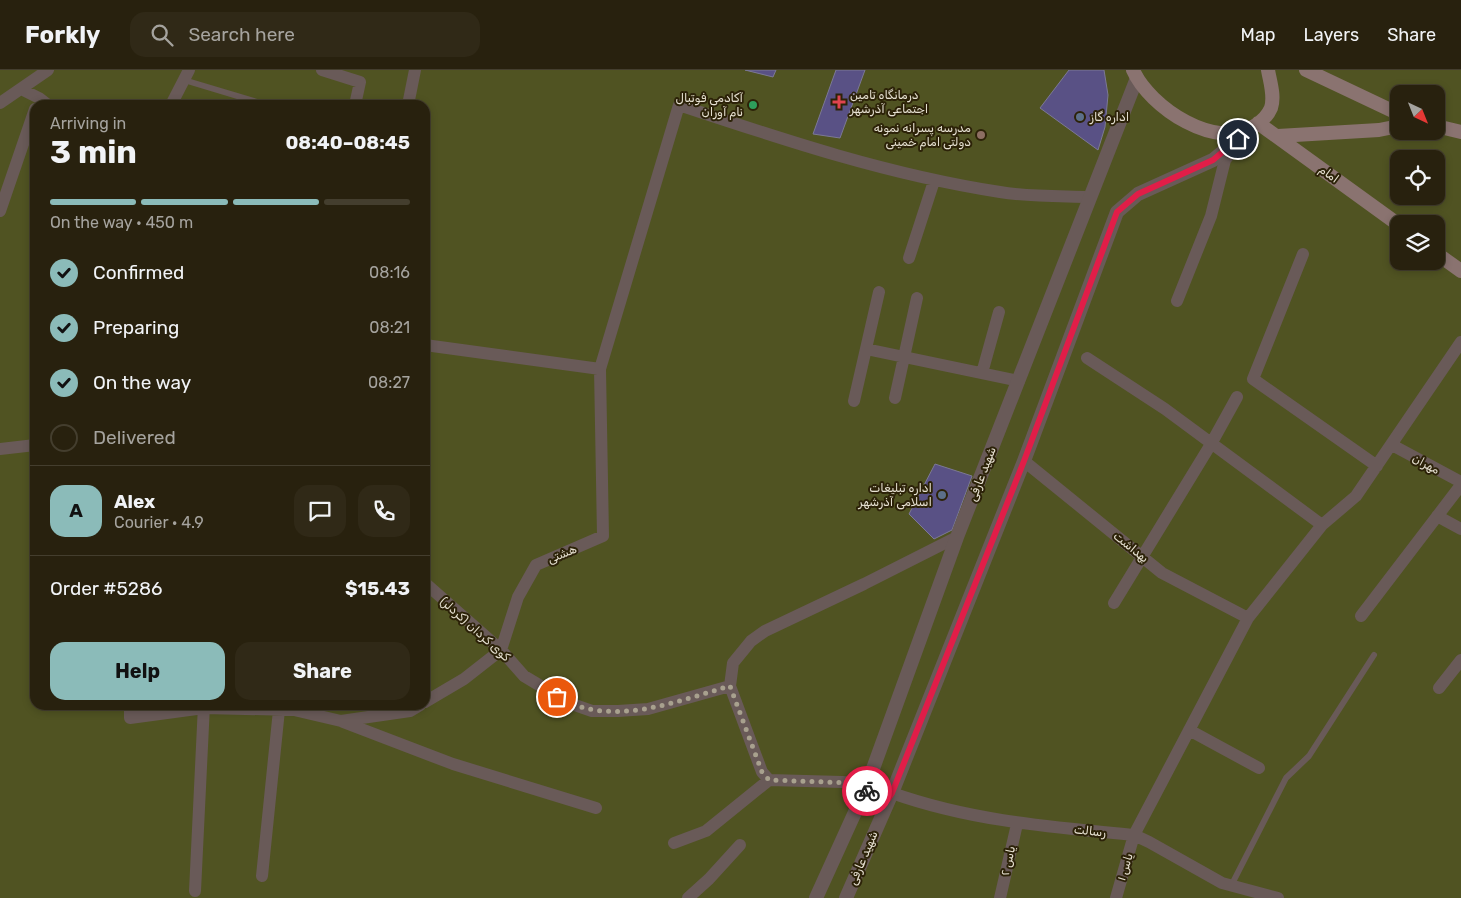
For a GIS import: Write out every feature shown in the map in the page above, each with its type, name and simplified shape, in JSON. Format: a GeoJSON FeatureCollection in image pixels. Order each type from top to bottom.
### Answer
{"type":"FeatureCollection","features":[{"type":"Feature","properties":{"kind":"main road"},"geometry":{"type":"LineString","coordinates":[[1135,74],[1144,89],[1172,114],[1194,126],[1215,132],[1236,133],[1255,126],[1271,107],[1272,91],[1268,70]]}},
{"type":"Feature","properties":{"kind":"main road"},"geometry":{"type":"LineString","coordinates":[[1306,70],[1390,110]]}},
{"type":"Feature","properties":{"kind":"main road","name":"امام"},"geometry":{"type":"LineString","coordinates":[[1255,126],[1278,136],[1390,218]]}},
{"type":"Feature","properties":{"kind":"main road"},"geometry":{"type":"LineString","coordinates":[[1278,136],[1390,128]]}},
{"type":"Feature","properties":{"kind":"main road"},"geometry":{"type":"LineString","coordinates":[[1445,128],[1461,132]]}},
{"type":"Feature","properties":{"kind":"main road"},"geometry":{"type":"LineString","coordinates":[[1445,259],[1461,271]]}},
{"type":"Feature","properties":{"kind":"street"},"geometry":{"type":"LineString","coordinates":[[0,103],[48,70]]}},
{"type":"Feature","properties":{"kind":"street"},"geometry":{"type":"LineString","coordinates":[[322,70],[360,82],[355,100]]}},
{"type":"Feature","properties":{"kind":"street"},"geometry":{"type":"LineString","coordinates":[[409,100],[415,70]]}},
{"type":"Feature","properties":{"kind":"street","name":"شهید عارفی"},"geometry":{"type":"LineString","coordinates":[[816,898],[867,784],[958,537],[1090,197],[1135,74]]}},
{"type":"Feature","properties":{"kind":"street"},"geometry":{"type":"LineString","coordinates":[[174,100],[186,75]]}},
{"type":"Feature","properties":{"kind":"street"},"geometry":{"type":"LineString","coordinates":[[21,89],[35,100]]}},
{"type":"Feature","properties":{"kind":"street"},"geometry":{"type":"LineString","coordinates":[[430,346],[600,370],[679,104],[783,140],[934,181],[1002,192],[1090,197]]}},
{"type":"Feature","properties":{"kind":"street"},"geometry":{"type":"LineString","coordinates":[[1177,300],[1211,216],[1225,160],[1255,126]]}},
{"type":"Feature","properties":{"kind":"street","name":"شهید عارفی"},"geometry":{"type":"LineString","coordinates":[[846,898],[891,793],[1024,461],[1117,212],[1138,194],[1213,160],[1255,126]]}},
{"type":"Feature","properties":{"kind":"street"},"geometry":{"type":"LineString","coordinates":[[0,211],[30,131]]}},
{"type":"Feature","properties":{"kind":"street"},"geometry":{"type":"LineString","coordinates":[[909,258],[934,181]]}},
{"type":"Feature","properties":{"kind":"street"},"geometry":{"type":"LineString","coordinates":[[1303,254],[1253,378],[1377,466]]}},
{"type":"Feature","properties":{"kind":"street"},"geometry":{"type":"LineString","coordinates":[[854,400],[879,292]]}},
{"type":"Feature","properties":{"kind":"street"},"geometry":{"type":"LineString","coordinates":[[895,398],[917,298]]}},
{"type":"Feature","properties":{"kind":"street"},"geometry":{"type":"LineString","coordinates":[[982,373],[999,312]]}},
{"type":"Feature","properties":{"kind":"street","name":"یاس ۱"},"geometry":{"type":"LineString","coordinates":[[1116,898],[1134,836],[1248,618],[1322,525],[1356,496],[1392,446],[1461,342]]}},
{"type":"Feature","properties":{"kind":"street"},"geometry":{"type":"LineString","coordinates":[[866,348],[1019,380]]}},
{"type":"Feature","properties":{"kind":"street"},"geometry":{"type":"LineString","coordinates":[[1087,358],[1165,408],[1322,525]]}},
{"type":"Feature","properties":{"kind":"street","name":"هشتی"},"geometry":{"type":"LineString","coordinates":[[501,650],[518,597],[536,565],[604,536],[600,370]]}},
{"type":"Feature","properties":{"kind":"street"},"geometry":{"type":"LineString","coordinates":[[1114,604],[1238,397]]}},
{"type":"Feature","properties":{"kind":"street"},"geometry":{"type":"LineString","coordinates":[[0,449],[30,446]]}},
{"type":"Feature","properties":{"kind":"street","name":"مهران"},"geometry":{"type":"LineString","coordinates":[[1392,446],[1461,483]]}},
{"type":"Feature","properties":{"kind":"street","name":"بهداشت"},"geometry":{"type":"LineString","coordinates":[[1024,461],[1162,573],[1248,618]]}},
{"type":"Feature","properties":{"kind":"street"},"geometry":{"type":"LineString","coordinates":[[1361,616],[1461,483]]}},
{"type":"Feature","properties":{"kind":"street"},"geometry":{"type":"LineString","coordinates":[[1437,516],[1461,529]]}},
{"type":"Feature","properties":{"kind":"street"},"geometry":{"type":"LineString","coordinates":[[769,780],[762,772],[730,686],[733,663],[751,641],[765,631],[958,537]]}},
{"type":"Feature","properties":{"kind":"street","name":"کوی کردان (کردلر)"},"geometry":{"type":"LineString","coordinates":[[430,587],[501,650],[524,676],[569,703],[592,711],[648,709],[730,686]]}},
{"type":"Feature","properties":{"kind":"street"},"geometry":{"type":"LineString","coordinates":[[430,697],[464,679],[501,650]]}},
{"type":"Feature","properties":{"kind":"street"},"geometry":{"type":"LineString","coordinates":[[1439,688],[1461,660]]}},
{"type":"Feature","properties":{"kind":"street"},"geometry":{"type":"LineString","coordinates":[[130,710],[130,718],[184,710]]}},
{"type":"Feature","properties":{"kind":"street"},"geometry":{"type":"LineString","coordinates":[[195,891],[204,710]]}},
{"type":"Feature","properties":{"kind":"street"},"geometry":{"type":"LineString","coordinates":[[262,876],[279,710],[294,710],[341,721],[453,764],[596,808]]}},
{"type":"Feature","properties":{"kind":"street"},"geometry":{"type":"LineString","coordinates":[[341,721],[411,710]]}},
{"type":"Feature","properties":{"kind":"street"},"geometry":{"type":"LineString","coordinates":[[1189,730],[1259,768]]}},
{"type":"Feature","properties":{"kind":"street"},"geometry":{"type":"LineString","coordinates":[[674,843],[706,831],[769,780],[867,784],[876,775],[885,775],[892,781],[891,793],[884,801],[876,800],[870,796],[867,784]]}},
{"type":"Feature","properties":{"kind":"street","name":"رسالت"},"geometry":{"type":"LineString","coordinates":[[891,793],[925,804],[1017,824],[1134,836],[1149,842],[1214,880],[1278,898]]}},
{"type":"Feature","properties":{"kind":"street","name":"یاس ۲"},"geometry":{"type":"LineString","coordinates":[[1000,898],[1017,824]]}},
{"type":"Feature","properties":{"kind":"street"},"geometry":{"type":"LineString","coordinates":[[688,898],[709,879],[740,845]]}},
{"type":"Feature","properties":{"kind":"lane"},"geometry":{"type":"LineString","coordinates":[[186,75],[253,100]]}},
{"type":"Feature","properties":{"kind":"lane"},"geometry":{"type":"LineString","coordinates":[[1231,886],[1286,778],[1309,756],[1374,655]]}},
{"type":"Feature","properties":{"kind":"green space"},"geometry":{"type":"Polygon","coordinates":[[[0,70],[1461,70],[1461,898],[0,898],[0,70]]]}},
{"type":"Feature","properties":{"kind":"building"},"geometry":{"type":"Polygon","coordinates":[[[745,70],[776,70],[773,77],[745,70]]]}},
{"type":"Feature","properties":{"kind":"building","name":"درمانگاه تامین اجتماعی آذرشهر"},"geometry":{"type":"Polygon","coordinates":[[[836,70],[865,70],[840,138],[813,134],[836,70]]]}},
{"type":"Feature","properties":{"kind":"building","name":"اداره گاز"},"geometry":{"type":"Polygon","coordinates":[[[1069,70],[1104,70],[1108,95],[1105,127],[1098,150],[1040,108],[1069,70]]]}},
{"type":"Feature","properties":{"kind":"building","name":"اداره تبلیغات اسلامی آذرشهر"},"geometry":{"type":"Polygon","coordinates":[[[935,464],[972,476],[952,530],[934,539],[909,514],[935,464]]]}},
{"type":"Feature","properties":{"kind":"way so far"},"geometry":{"type":"LineString","coordinates":[[557,697],[592,711],[618,711],[648,709],[730,686],[762,772],[769,780],[867,784],[867,791]]}},
{"type":"Feature","properties":{"kind":"place","name":"درمانگاه تامین اجتماعی آذرشهر"},"geometry":{"type":"Point","coordinates":[839,102]}},
{"type":"Feature","properties":{"kind":"place","name":"آکادمی فوتبال نام آوران"},"geometry":{"type":"Point","coordinates":[753,105]}},
{"type":"Feature","properties":{"kind":"place","name":"اداره گاز"},"geometry":{"type":"Point","coordinates":[1080,117]}},
{"type":"Feature","properties":{"kind":"place","name":"مدرسه پسرانه نمونه دولتی امام خمینی"},"geometry":{"type":"Point","coordinates":[981,135]}},
{"type":"Feature","properties":{"kind":"place","name":"اداره تبلیغات اسلامی آذرشهر"},"geometry":{"type":"Point","coordinates":[942,495]}},
{"type":"Feature","properties":{"kind":"route"},"geometry":{"type":"LineString","coordinates":[[867,791],[872,798],[880,801],[888,799],[892,793],[1024,461],[1117,212],[1138,194],[1213,160],[1238,139]]}}]}
